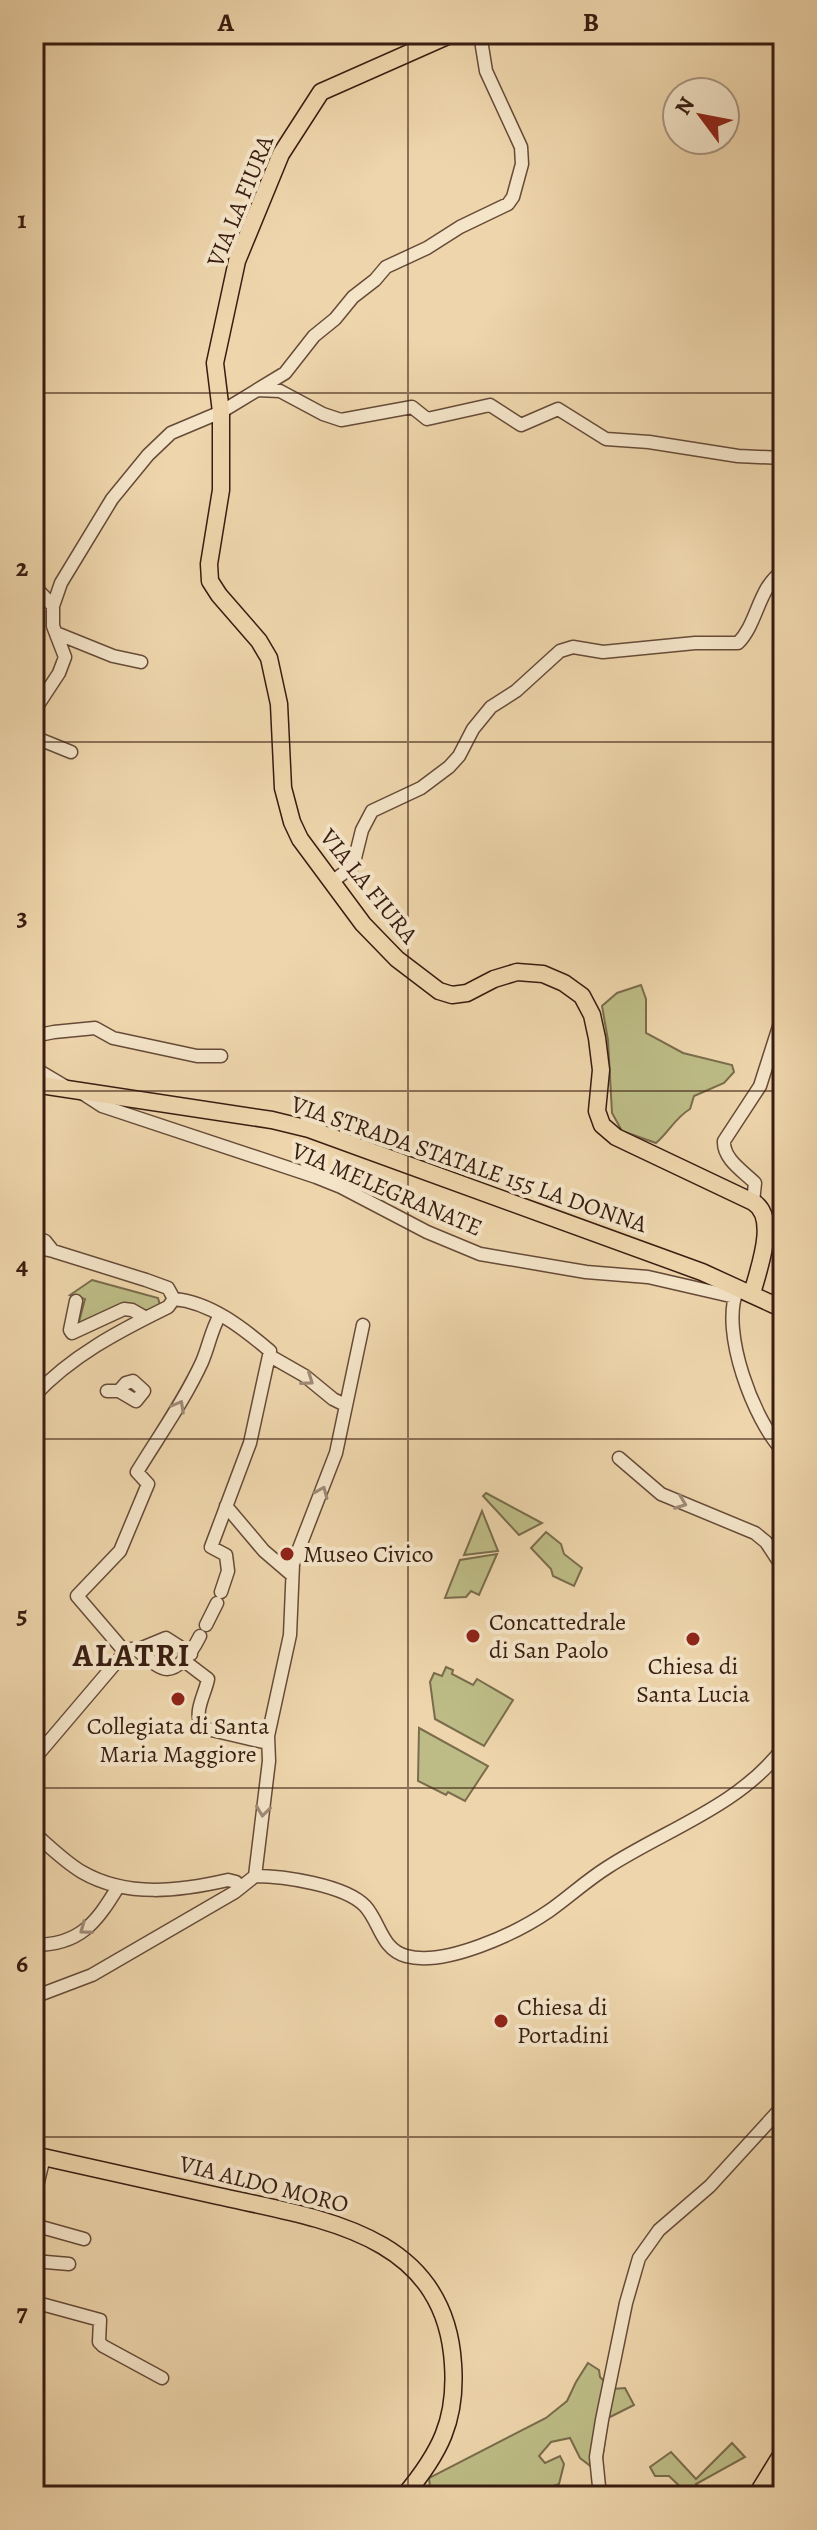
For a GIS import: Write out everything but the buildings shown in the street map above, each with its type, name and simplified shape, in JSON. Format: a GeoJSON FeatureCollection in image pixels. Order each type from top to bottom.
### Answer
{"type":"FeatureCollection","features":[{"type":"Feature","properties":{"kind":"main road","name":"VIA LA FIURA"},"geometry":{"type":"LineString","coordinates":[[452,34],[321,92],[281,154],[237,261],[215,363],[221,412],[221,490],[209,564],[210,581],[259,641],[269,658],[279,704],[283,788],[292,822],[300,839],[363,924],[397,959],[439,991],[452,995],[467,993],[494,979],[517,972],[543,974],[564,983],[582,996],[592,1015],[601,1070],[597,1111],[602,1125],[616,1137],[753,1202]]}},
{"type":"Feature","properties":{"kind":"main road","name":"VIA STRADA STATALE 155 LA DONNA"},"geometry":{"type":"LineString","coordinates":[[34,1084],[272,1120],[309,1129],[702,1272],[742,1293],[783,1309]]}},
{"type":"Feature","properties":{"kind":"main road"},"geometry":{"type":"LineString","coordinates":[[742,1293],[775,1221],[753,1202]]}},
{"type":"Feature","properties":{"kind":"main road","name":"VIA ALDO MORO"},"geometry":{"type":"LineString","coordinates":[[39,2156],[317,2218],[375,2240],[402,2258],[435,2294],[452,2346],[455,2384],[451,2417],[436,2452],[404,2496]]}},
{"type":"Feature","properties":{"kind":"main road"},"geometry":{"type":"LineString","coordinates":[[756,2496],[783,2452]]}},
{"type":"Feature","properties":{"kind":"street"},"geometry":{"type":"LineString","coordinates":[[34,711],[59,673],[65,657],[53,626],[53,606],[61,583],[96,522],[148,455],[171,433],[221,412],[285,373],[314,336],[386,267],[508,204],[513,197],[522,164],[521,147],[486,71],[480,34]]}},
{"type":"Feature","properties":{"kind":"street"},"geometry":{"type":"LineString","coordinates":[[254,390],[280,391],[341,420],[412,407],[427,419],[490,405],[521,425],[558,409],[606,439],[649,442],[738,456],[783,458]]}},
{"type":"Feature","properties":{"kind":"street"},"geometry":{"type":"LineString","coordinates":[[333,881],[353,866],[362,830],[372,811],[421,788],[449,767],[491,707],[516,691],[560,651],[573,647],[603,652],[695,643],[738,643],[750,626],[770,583],[783,571]]}},
{"type":"Feature","properties":{"kind":"street"},"geometry":{"type":"LineString","coordinates":[[34,586],[53,606]]}},
{"type":"Feature","properties":{"kind":"street"},"geometry":{"type":"LineString","coordinates":[[56,633],[113,656],[141,662]]}},
{"type":"Feature","properties":{"kind":"street"},"geometry":{"type":"LineString","coordinates":[[34,737],[71,752]]}},
{"type":"Feature","properties":{"kind":"street"},"geometry":{"type":"LineString","coordinates":[[753,1202],[755,1183],[727,1156],[724,1141],[760,1086],[783,1014]]}},
{"type":"Feature","properties":{"kind":"street"},"geometry":{"type":"LineString","coordinates":[[34,1036],[95,1028],[113,1038],[197,1056],[221,1056]]}},
{"type":"Feature","properties":{"kind":"street","name":"VIA MELEGRANATE"},"geometry":{"type":"LineString","coordinates":[[34,1068],[102,1106],[341,1187],[466,1249],[553,1267],[648,1277],[742,1293]]}},
{"type":"Feature","properties":{"kind":"street"},"geometry":{"type":"LineString","coordinates":[[34,1237],[45,1241],[53,1251]]}},
{"type":"Feature","properties":{"kind":"street"},"geometry":{"type":"LineString","coordinates":[[34,1247],[168,1288],[174,1299]]}},
{"type":"Feature","properties":{"kind":"street"},"geometry":{"type":"LineString","coordinates":[[742,1293],[736,1341],[749,1394],[768,1431],[783,1451]]}},
{"type":"Feature","properties":{"kind":"street"},"geometry":{"type":"LineString","coordinates":[[174,1299],[192,1300],[220,1315],[270,1351],[270,1356],[250,1443],[211,1547],[226,1555],[228,1562],[218,1600],[187,1657],[166,1669],[131,1651],[77,1596],[120,1551],[148,1484],[137,1472],[184,1398],[220,1315]]}},
{"type":"Feature","properties":{"kind":"street"},"geometry":{"type":"LineString","coordinates":[[34,1396],[85,1352],[168,1307],[174,1299]]}},
{"type":"Feature","properties":{"kind":"street"},"geometry":{"type":"LineString","coordinates":[[76,1301],[72,1333],[124,1309],[146,1318]]}},
{"type":"Feature","properties":{"kind":"street"},"geometry":{"type":"LineString","coordinates":[[255,1876],[269,1761],[268,1743],[290,1635],[290,1573],[336,1453],[363,1325]]}},
{"type":"Feature","properties":{"kind":"street"},"geometry":{"type":"LineString","coordinates":[[270,1356],[345,1405]]}},
{"type":"Feature","properties":{"kind":"street"},"geometry":{"type":"LineString","coordinates":[[619,1458],[661,1494],[755,1533],[766,1542],[783,1568]]}},
{"type":"Feature","properties":{"kind":"street"},"geometry":{"type":"LineString","coordinates":[[226,1506],[264,1551],[290,1573]]}},
{"type":"Feature","properties":{"kind":"street"},"geometry":{"type":"LineString","coordinates":[[34,1759],[131,1651],[166,1638],[208,1679],[198,1714],[201,1726],[268,1743]]}},
{"type":"Feature","properties":{"kind":"street"},"geometry":{"type":"LineString","coordinates":[[34,1997],[92,1975],[255,1876],[336,1889],[360,1901],[390,1947],[397,1952],[419,1958],[455,1955],[485,1944],[546,1913],[608,1867],[709,1810],[762,1773],[783,1748]]}},
{"type":"Feature","properties":{"kind":"street"},"geometry":{"type":"LineString","coordinates":[[34,1833],[83,1873],[118,1887],[161,1890],[228,1880],[236,1882],[238,1889]]}},
{"type":"Feature","properties":{"kind":"street"},"geometry":{"type":"LineString","coordinates":[[34,1945],[60,1943],[86,1930],[104,1911],[118,1887]]}},
{"type":"Feature","properties":{"kind":"street"},"geometry":{"type":"LineString","coordinates":[[600,2496],[596,2457],[602,2420],[632,2276],[639,2258],[659,2230],[710,2186],[783,2106]]}},
{"type":"Feature","properties":{"kind":"street"},"geometry":{"type":"LineString","coordinates":[[34,2198],[39,2156]]}},
{"type":"Feature","properties":{"kind":"street"},"geometry":{"type":"LineString","coordinates":[[34,2225],[84,2239]]}},
{"type":"Feature","properties":{"kind":"street"},"geometry":{"type":"LineString","coordinates":[[34,2261],[69,2264]]}},
{"type":"Feature","properties":{"kind":"street"},"geometry":{"type":"LineString","coordinates":[[34,2302],[100,2320],[99,2342],[103,2346],[162,2378]]}},
{"type":"Feature","properties":{"kind":"shaded area"},"geometry":{"type":"Polygon","coordinates":[[[641,985],[646,999],[646,1033],[683,1053],[732,1065],[734,1072],[724,1083],[694,1096],[690,1109],[656,1143],[622,1131],[612,1113],[608,1040],[602,1006],[617,993],[641,985]]]}},
{"type":"Feature","properties":{"kind":"shaded area"},"geometry":{"type":"Polygon","coordinates":[[[92,1280],[158,1298],[160,1305],[146,1314],[122,1312],[75,1337],[85,1299],[70,1295],[92,1280]]]}},
{"type":"Feature","properties":{"kind":"shaded area"},"geometry":{"type":"Polygon","coordinates":[[[486,1493],[542,1523],[519,1535],[483,1496],[486,1493]]]}},
{"type":"Feature","properties":{"kind":"shaded area"},"geometry":{"type":"Polygon","coordinates":[[[482,1511],[498,1551],[464,1555],[482,1511]]]}},
{"type":"Feature","properties":{"kind":"shaded area"},"geometry":{"type":"Polygon","coordinates":[[[546,1532],[561,1544],[564,1554],[582,1568],[574,1586],[553,1576],[551,1569],[531,1548],[546,1532]]]}},
{"type":"Feature","properties":{"kind":"shaded area"},"geometry":{"type":"Polygon","coordinates":[[[497,1554],[479,1595],[471,1591],[466,1597],[445,1598],[460,1560],[497,1554]]]}},
{"type":"Feature","properties":{"kind":"shaded area"},"geometry":{"type":"Polygon","coordinates":[[[446,1667],[453,1670],[452,1674],[473,1685],[477,1679],[513,1700],[484,1746],[435,1719],[430,1682],[434,1673],[442,1676],[446,1667]]]}},
{"type":"Feature","properties":{"kind":"shaded area"},"geometry":{"type":"Polygon","coordinates":[[[419,1728],[488,1766],[465,1801],[418,1781],[419,1728]]]}},
{"type":"Feature","properties":{"kind":"shaded area"},"geometry":{"type":"Polygon","coordinates":[[[588,2363],[599,2370],[600,2377],[612,2389],[625,2388],[634,2405],[608,2418],[602,2461],[593,2468],[580,2458],[570,2438],[551,2442],[539,2456],[545,2463],[560,2456],[564,2464],[559,2484],[527,2496],[431,2496],[429,2478],[546,2418],[567,2401],[588,2363]]]}},
{"type":"Feature","properties":{"kind":"shaded area"},"geometry":{"type":"Polygon","coordinates":[[[732,2443],[745,2457],[696,2484],[707,2496],[690,2496],[669,2476],[655,2476],[650,2467],[671,2452],[696,2479],[732,2443]]]}},
{"type":"Feature","properties":{"kind":"place","name":"Museo Civico"},"geometry":{"type":"Point","coordinates":[287,1554]}},
{"type":"Feature","properties":{"kind":"place","name":"Concattedrale di San Paolo"},"geometry":{"type":"Point","coordinates":[473,1636]}},
{"type":"Feature","properties":{"kind":"place","name":"Chiesa di Santa Lucia"},"geometry":{"type":"Point","coordinates":[693,1639]}},
{"type":"Feature","properties":{"kind":"place","name":"Collegiata di Santa Maria Maggiore"},"geometry":{"type":"Point","coordinates":[178,1699]}},
{"type":"Feature","properties":{"kind":"place","name":"Chiesa di Portadini"},"geometry":{"type":"Point","coordinates":[501,2021]}},
{"type":"Feature","properties":{"kind":"district","name":"ALATRI"},"geometry":{"type":"Point","coordinates":[132,1655]}}]}
